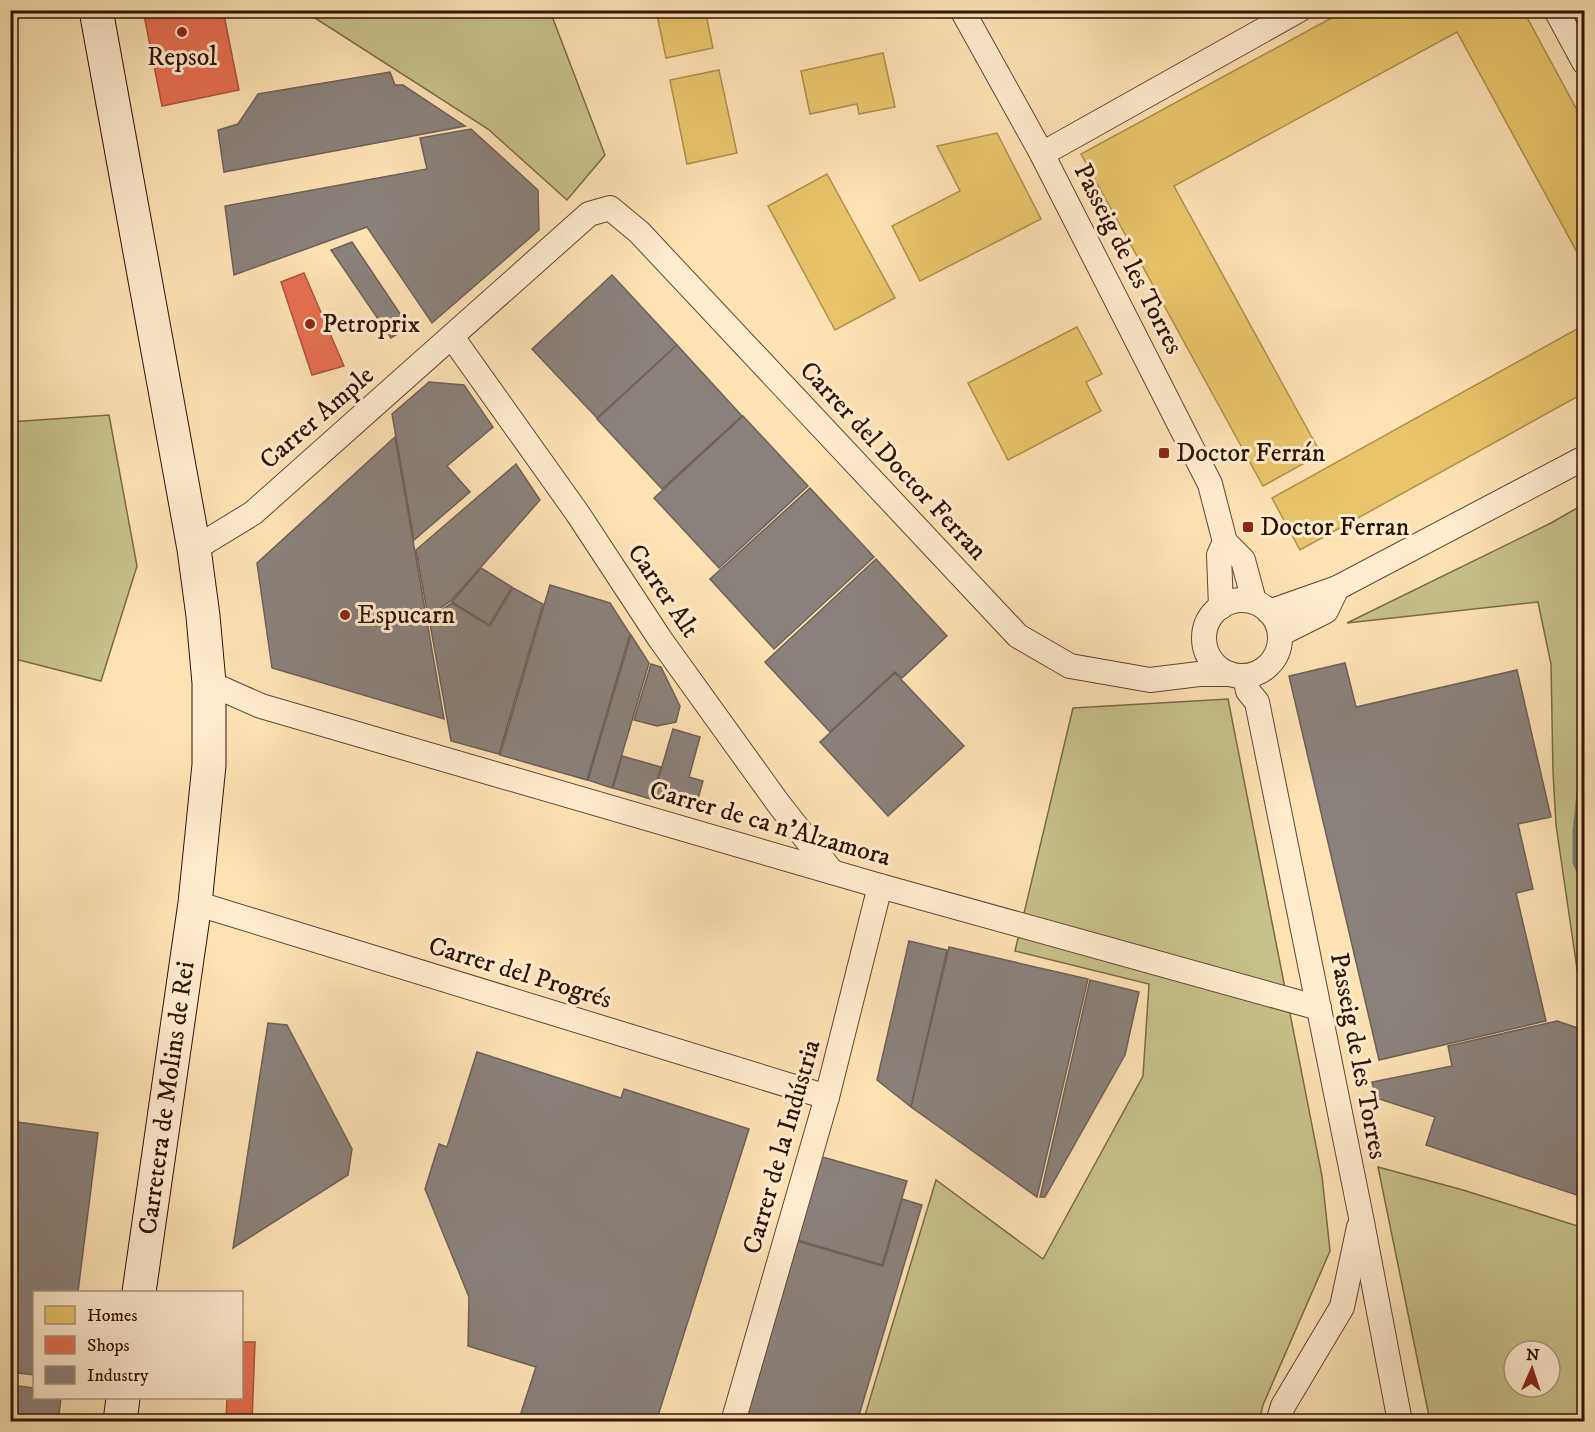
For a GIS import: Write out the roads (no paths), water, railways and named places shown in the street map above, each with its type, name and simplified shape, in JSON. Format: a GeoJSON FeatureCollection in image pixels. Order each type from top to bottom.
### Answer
{"type":"FeatureCollection","features":[{"type":"Feature","properties":{"kind":"main road","name":"Carretera de Molins de Rei"},"geometry":{"type":"LineString","coordinates":[[96,10],[194,549],[209,683],[209,765],[195,903],[139,1291]]}},
{"type":"Feature","properties":{"kind":"main road"},"geometry":{"type":"LineString","coordinates":[[120,1422],[123,1399]]}},
{"type":"Feature","properties":{"kind":"street","name":"Passeig de les Torres"},"geometry":{"type":"LineString","coordinates":[[962,10],[1042,154],[1210,484],[1225,542],[1243,560],[1262,607]]}},
{"type":"Feature","properties":{"kind":"street"},"geometry":{"type":"LineString","coordinates":[[1042,154],[1299,10]]}},
{"type":"Feature","properties":{"kind":"street"},"geometry":{"type":"LineString","coordinates":[[1556,10],[1584,62]]}},
{"type":"Feature","properties":{"kind":"street","name":"Carrer Ample"},"geometry":{"type":"LineString","coordinates":[[194,549],[253,513],[589,214],[610,208]]}},
{"type":"Feature","properties":{"kind":"street","name":"Carrer del Doctor Ferran"},"geometry":{"type":"LineString","coordinates":[[610,208],[639,232],[1018,636],[1070,666],[1150,680],[1199,674],[1246,673]]}},
{"type":"Feature","properties":{"kind":"street","name":"Carrer Alt"},"geometry":{"type":"LineString","coordinates":[[452,337],[578,514],[660,639],[778,803],[832,872]]}},
{"type":"Feature","properties":{"kind":"street"},"geometry":{"type":"LineString","coordinates":[[1262,607],[1337,588],[1584,458]]}},
{"type":"Feature","properties":{"kind":"street","name":"Passeig de les Torres"},"geometry":{"type":"LineString","coordinates":[[1221,607],[1219,555],[1225,542]]}},
{"type":"Feature","properties":{"kind":"street"},"geometry":{"type":"LineString","coordinates":[[1280,634],[1326,611],[1337,588]]}},
{"type":"Feature","properties":{"kind":"street"},"geometry":{"type":"LineString","coordinates":[[1239,599],[1262,607],[1276,620],[1280,634],[1278,649],[1271,662],[1246,673],[1217,667],[1207,654],[1203,640],[1205,625],[1213,612],[1239,599]]}},
{"type":"Feature","properties":{"kind":"street"},"geometry":{"type":"LineString","coordinates":[[1174,676],[1203,640]]}},
{"type":"Feature","properties":{"kind":"street","name":"Passeig de les Torres"},"geometry":{"type":"LineString","coordinates":[[1246,673],[1262,685],[1257,702],[1400,1422]]}},
{"type":"Feature","properties":{"kind":"street","name":"Carrer de ca n'Alzamora"},"geometry":{"type":"LineString","coordinates":[[209,683],[261,706],[880,886],[1319,1008]]}},
{"type":"Feature","properties":{"kind":"street","name":"Carrer de la Indústria"},"geometry":{"type":"LineString","coordinates":[[733,1422],[828,1097],[880,886]]}},
{"type":"Feature","properties":{"kind":"street","name":"Carrer del Progrés"},"geometry":{"type":"LineString","coordinates":[[195,903],[828,1097]]}},
{"type":"Feature","properties":{"kind":"street"},"geometry":{"type":"LineString","coordinates":[[1278,1422],[1283,1406],[1342,1307],[1361,1217]]}},
{"type":"Feature","properties":{"kind":"waterway"},"geometry":{"type":"LineString","coordinates":[[1584,719],[1584,765],[1577,832],[1577,862],[1584,879]]}},
{"type":"Feature","properties":{"kind":"place","name":"Repsol"},"geometry":{"type":"Point","coordinates":[182,32]}},
{"type":"Feature","properties":{"kind":"place","name":"Petroprix"},"geometry":{"type":"Point","coordinates":[310,324]}},
{"type":"Feature","properties":{"kind":"place","name":"Doctor Ferrán"},"geometry":{"type":"Point","coordinates":[1164,453]}},
{"type":"Feature","properties":{"kind":"place","name":"Doctor Ferran"},"geometry":{"type":"Point","coordinates":[1248,527]}},
{"type":"Feature","properties":{"kind":"place","name":"Espucarn"},"geometry":{"type":"Point","coordinates":[345,615]}}]}
